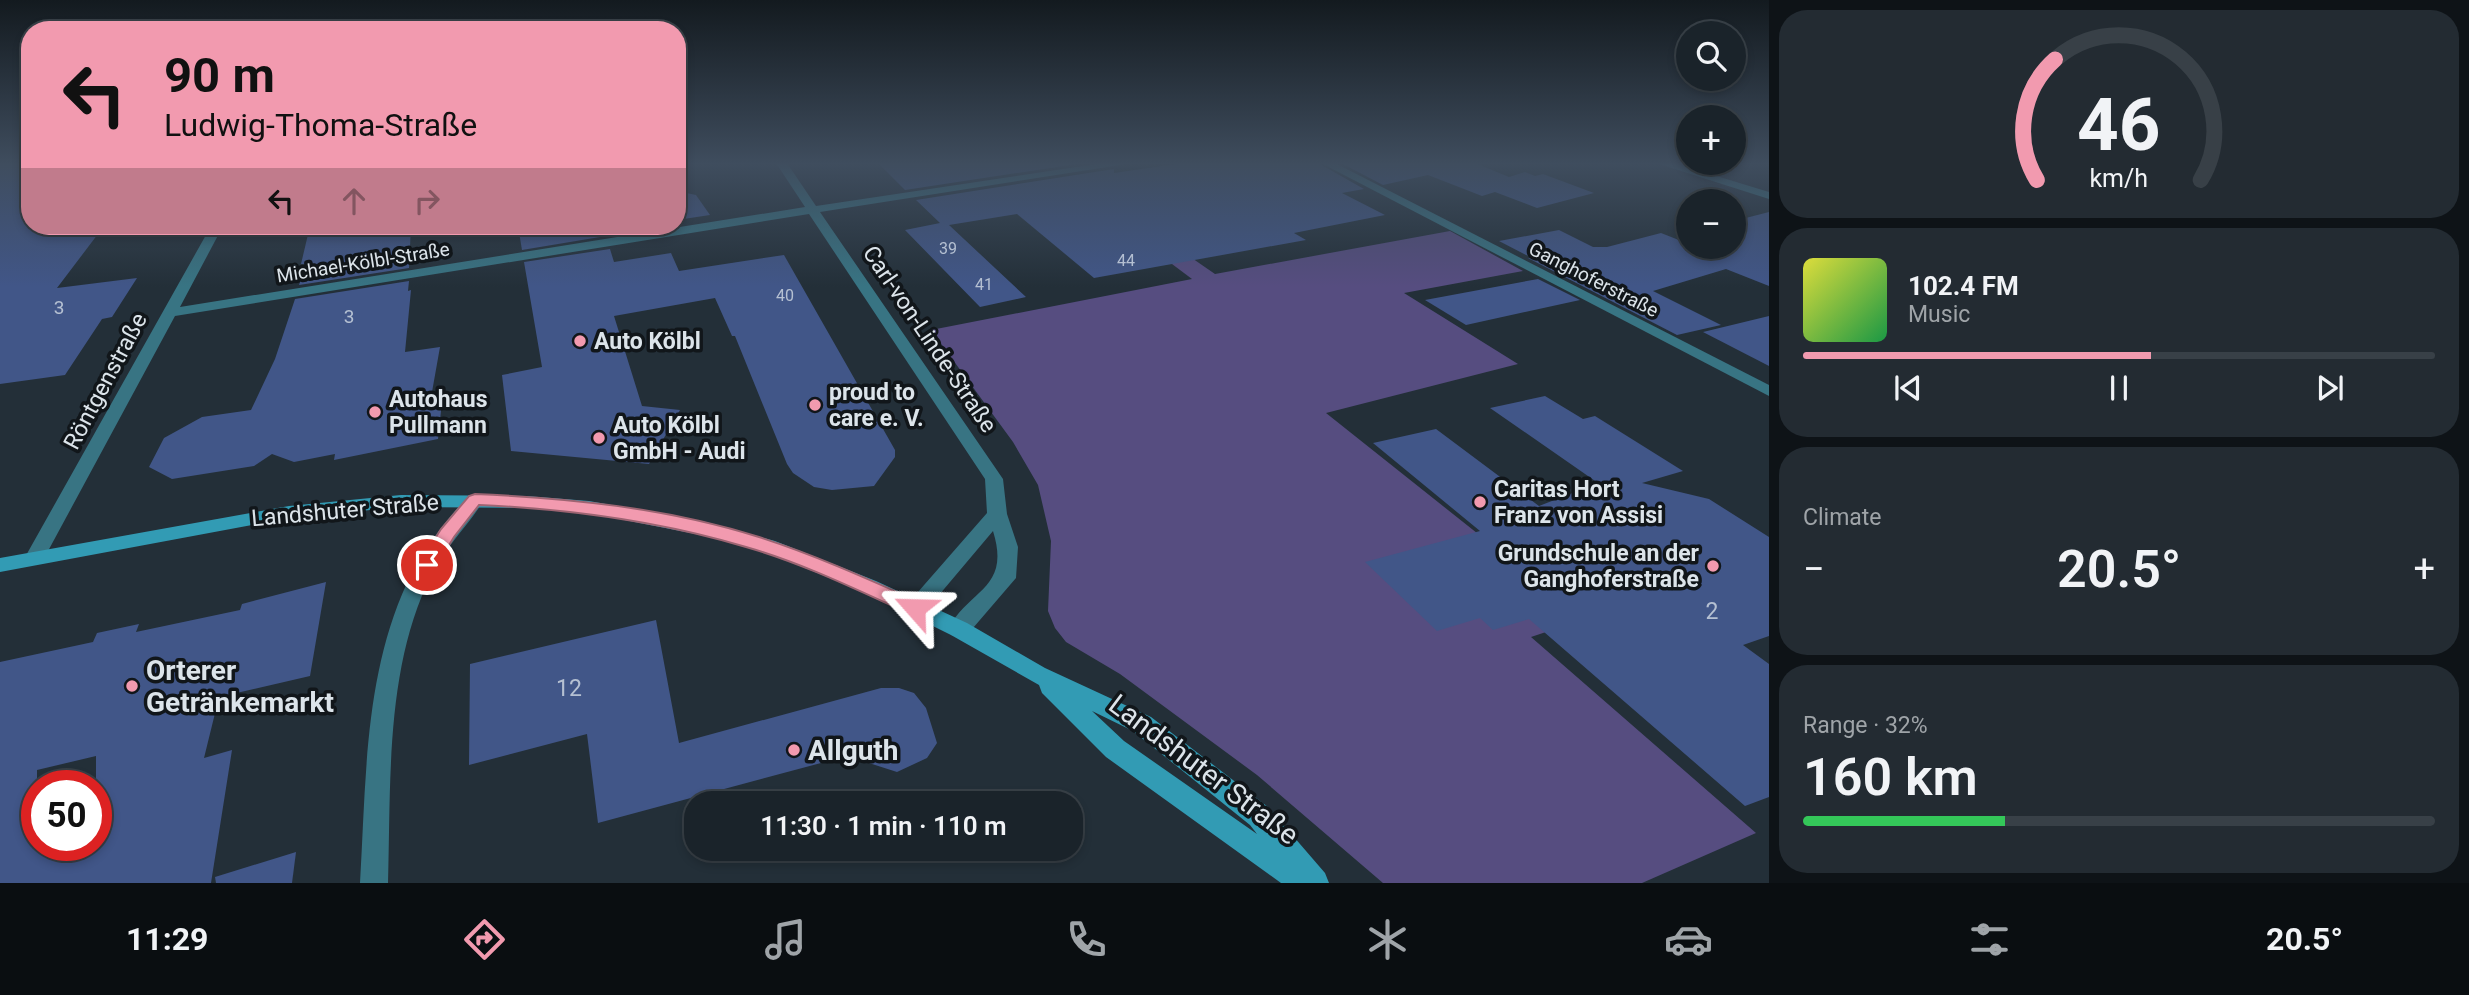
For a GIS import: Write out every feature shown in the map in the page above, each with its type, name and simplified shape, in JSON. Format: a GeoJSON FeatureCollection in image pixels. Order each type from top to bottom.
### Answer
{"type":"FeatureCollection","features":[{"type":"Feature","properties":{"kind":"main road","name":"Landshuter Straße"},"geometry":{"type":"LineString","coordinates":[[0,565],[289,512],[401,501],[475,500],[589,507],[706,529],[775,548],[915,608],[959,629],[1037,674],[1142,724],[1259,816],[1315,883]]}},
{"type":"Feature","properties":{"kind":"main road","name":"Landshuter Straße"},"geometry":{"type":"LineString","coordinates":[[1037,674],[1115,749],[1304,883]]}},
{"type":"Feature","properties":{"kind":"street","name":"Carl-von-Linde-Straße"},"geometry":{"type":"LineString","coordinates":[[809,204],[994,480],[997,514],[1008,547],[1006,578],[959,629]]}},
{"type":"Feature","properties":{"kind":"street","name":"Michael-Kölbl-Straße"},"geometry":{"type":"LineString","coordinates":[[686,231],[858,204]]}},
{"type":"Feature","properties":{"kind":"street","name":"Ganghoferstraße"},"geometry":{"type":"LineString","coordinates":[[1406,204],[1769,391]]}},
{"type":"Feature","properties":{"kind":"street","name":"Röntgenstraße"},"geometry":{"type":"LineString","coordinates":[[34,559],[212,235]]}},
{"type":"Feature","properties":{"kind":"street","name":"Michael-Kölbl-Straße"},"geometry":{"type":"LineString","coordinates":[[167,313],[662,235]]}},
{"type":"Feature","properties":{"kind":"street"},"geometry":{"type":"LineString","coordinates":[[374,883],[386,704],[404,615],[417,581],[447,533],[475,500]]}},
{"type":"Feature","properties":{"kind":"street"},"geometry":{"type":"LineString","coordinates":[[915,608],[997,514]]}},
{"type":"Feature","properties":{"kind":"shaded area"},"geometry":{"type":"Polygon","coordinates":[[[1450,231],[1523,271],[1404,293],[1518,364],[1326,413],[1585,619],[1531,637],[1756,833],[1642,883],[1383,883],[1257,775],[1120,674],[1066,642],[1055,628],[1048,611],[1051,541],[1038,485],[1013,442],[931,330],[1192,279],[1144,243],[1157,234],[1215,274],[1450,231]]]}},
{"type":"Feature","properties":{"kind":"building"},"geometry":{"type":"Polygon","coordinates":[[[0,204],[21,204],[21,235],[97,235],[57,288],[137,278],[112,317],[102,319],[65,375],[0,384],[0,204]]]}},
{"type":"Feature","properties":{"kind":"building"},"geometry":{"type":"Polygon","coordinates":[[[686,204],[702,204],[710,215],[686,219],[686,204]]]}},
{"type":"Feature","properties":{"kind":"building"},"geometry":{"type":"Polygon","coordinates":[[[920,204],[1364,204],[1385,215],[1294,233],[1306,240],[1094,278],[1017,214],[949,225],[1026,297],[980,307],[905,230],[940,223],[920,204]]]}},
{"type":"Feature","properties":{"kind":"building"},"geometry":{"type":"Polygon","coordinates":[[[1527,204],[1551,204],[1537,208],[1527,204]]]}},
{"type":"Feature","properties":{"kind":"building"},"geometry":{"type":"Polygon","coordinates":[[[1769,212],[1769,286],[1726,269],[1653,291],[1721,325],[1677,335],[1499,241],[1559,230],[1593,247],[1607,247],[1661,233],[1676,239],[1676,259],[1746,259],[1746,218],[1769,212]]]}},
{"type":"Feature","properties":{"kind":"building"},"geometry":{"type":"Polygon","coordinates":[[[308,235],[411,235],[409,268],[299,285],[306,264],[301,264],[308,235]]]}},
{"type":"Feature","properties":{"kind":"building"},"geometry":{"type":"Polygon","coordinates":[[[520,235],[606,236],[522,250],[520,235]]]}},
{"type":"Feature","properties":{"kind":"building"},"geometry":{"type":"Polygon","coordinates":[[[610,249],[614,262],[671,253],[679,271],[784,255],[895,450],[895,457],[874,486],[832,490],[814,487],[793,473],[735,336],[732,336],[715,298],[614,316],[642,406],[680,410],[649,464],[511,451],[502,375],[542,367],[524,262],[610,249]]]}},
{"type":"Feature","properties":{"kind":"building"},"geometry":{"type":"Polygon","coordinates":[[[1538,279],[1580,300],[1466,325],[1425,300],[1538,279]]]}},
{"type":"Feature","properties":{"kind":"building","name":"Autohaus Pullmann"},"geometry":{"type":"Polygon","coordinates":[[[409,281],[408,291],[411,290],[405,352],[440,347],[432,392],[443,392],[438,439],[334,460],[335,454],[294,462],[272,454],[254,466],[172,479],[149,467],[164,438],[202,417],[251,410],[275,359],[295,299],[409,281]]]}},
{"type":"Feature","properties":{"kind":"building"},"geometry":{"type":"Polygon","coordinates":[[[1769,316],[1769,366],[1703,332],[1769,316]]]}},
{"type":"Feature","properties":{"kind":"building"},"geometry":{"type":"Polygon","coordinates":[[[1545,396],[1583,419],[1595,416],[1683,471],[1642,483],[1709,499],[1769,537],[1769,636],[1743,645],[1769,664],[1769,797],[1745,806],[1529,619],[1493,630],[1480,618],[1437,631],[1365,562],[1480,531],[1373,443],[1436,429],[1539,506],[1598,483],[1490,408],[1545,396]]]}},
{"type":"Feature","properties":{"kind":"building","name":"Orterer Getränkemarkt"},"geometry":{"type":"Polygon","coordinates":[[[326,582],[310,676],[219,697],[204,758],[232,750],[211,883],[0,883],[0,662],[93,642],[97,633],[139,624],[136,632],[240,610],[242,604],[326,582]]]}},
{"type":"Feature","properties":{"kind":"building"},"geometry":{"type":"Polygon","coordinates":[[[656,620],[679,743],[881,688],[899,688],[914,693],[926,708],[937,743],[927,758],[897,772],[847,756],[717,791],[684,791],[684,800],[598,823],[587,734],[469,765],[470,664],[656,620]]]}},
{"type":"Feature","properties":{"kind":"building"},"geometry":{"type":"Polygon","coordinates":[[[296,852],[292,883],[216,883],[215,877],[296,852]]]}},
{"type":"Feature","properties":{"kind":"place","name":"Auto Kölbl"},"geometry":{"type":"Point","coordinates":[580,341]}},
{"type":"Feature","properties":{"kind":"place","name":"proud to care e. V."},"geometry":{"type":"Point","coordinates":[815,405]}},
{"type":"Feature","properties":{"kind":"place","name":"Autohaus Pullmann"},"geometry":{"type":"Point","coordinates":[375,412]}},
{"type":"Feature","properties":{"kind":"place","name":"Auto Kölbl GmbH - Audi"},"geometry":{"type":"Point","coordinates":[599,438]}},
{"type":"Feature","properties":{"kind":"place","name":"Caritas Hort Franz von Assisi"},"geometry":{"type":"Point","coordinates":[1480,502]}},
{"type":"Feature","properties":{"kind":"place","name":"Grundschule an der Ganghoferstraße"},"geometry":{"type":"Point","coordinates":[1713,566]}},
{"type":"Feature","properties":{"kind":"place","name":"Orterer Getränkemarkt"},"geometry":{"type":"Point","coordinates":[132,686]}},
{"type":"Feature","properties":{"kind":"place","name":"Allguth"},"geometry":{"type":"Point","coordinates":[794,750]}},
{"type":"Feature","properties":{"kind":"route"},"geometry":{"type":"LineString","coordinates":[[427,565],[447,533],[475,500],[589,507],[706,529],[775,548],[869,586],[915,608]]}}]}
